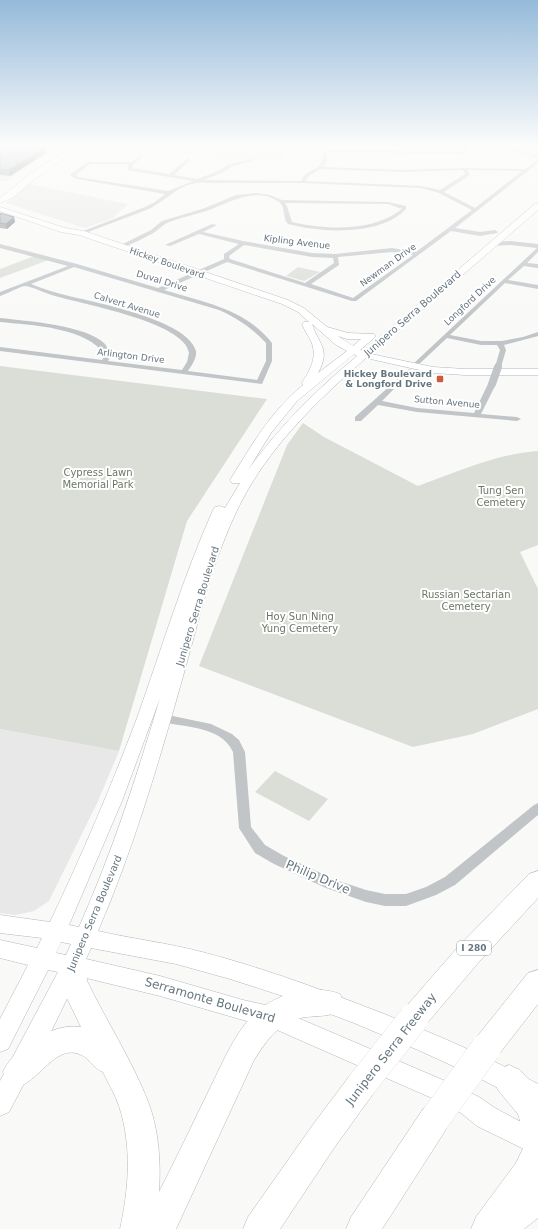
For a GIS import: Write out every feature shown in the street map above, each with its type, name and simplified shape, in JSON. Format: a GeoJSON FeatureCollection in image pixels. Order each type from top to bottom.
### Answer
{"type":"FeatureCollection","features":[{"type":"Feature","properties":{"kind":"highway","name":"Junipero Serra Freeway"},"geometry":{"type":"LineString","coordinates":[[260,1229],[323,1137],[362,1084],[414,1018],[472,950],[538,880]]}},
{"type":"Feature","properties":{"kind":"highway"},"geometry":{"type":"LineString","coordinates":[[72,965],[73,982],[128,1091],[137,1117],[143,1147],[144,1183],[137,1229]]}},
{"type":"Feature","properties":{"kind":"highway"},"geometry":{"type":"LineString","coordinates":[[363,1229],[434,1120],[486,1048],[538,982]]}},
{"type":"Feature","properties":{"kind":"highway"},"geometry":{"type":"LineString","coordinates":[[159,1229],[244,1050],[254,1036],[270,1016],[284,1009],[300,1004],[330,1003]]}},
{"type":"Feature","properties":{"kind":"highway"},"geometry":{"type":"LineString","coordinates":[[18,1072],[39,1053],[52,1044],[65,1038],[78,1038],[89,1043],[101,1052],[113,1067],[128,1091]]}},
{"type":"Feature","properties":{"kind":"highway"},"geometry":{"type":"LineString","coordinates":[[509,1080],[520,1091],[530,1105],[537,1119],[538,1133]]}},
{"type":"Feature","properties":{"kind":"highway"},"geometry":{"type":"LineString","coordinates":[[488,1229],[527,1174],[538,1152]]}},
{"type":"Feature","properties":{"kind":"highway"},"geometry":{"type":"LineString","coordinates":[[499,1229],[520,1210],[538,1201]]}},
{"type":"Feature","properties":{"kind":"main road","name":"Hickey Boulevard"},"geometry":{"type":"LineString","coordinates":[[1,202],[74,228],[81,233]]}},
{"type":"Feature","properties":{"kind":"main road","name":"Junipero Serra Boulevard"},"geometry":{"type":"LineString","coordinates":[[488,243],[495,232],[530,202]]}},
{"type":"Feature","properties":{"kind":"main road","name":"Junipero Serra Boulevard"},"geometry":{"type":"LineString","coordinates":[[0,1104],[41,1031],[85,938],[111,876],[125,839],[212,555],[240,493],[263,457],[283,431],[354,358],[488,243],[506,234],[538,206]]}},
{"type":"Feature","properties":{"kind":"main road","name":"Hickey Boulevard"},"geometry":{"type":"LineString","coordinates":[[0,209],[64,230],[81,233],[294,306],[324,329],[354,358]]}},
{"type":"Feature","properties":{"kind":"main road","name":"Hickey Boulevard"},"geometry":{"type":"LineString","coordinates":[[254,293],[291,313],[307,324],[330,348],[354,358],[454,377],[538,378]]}},
{"type":"Feature","properties":{"kind":"main road"},"geometry":{"type":"LineString","coordinates":[[293,400],[313,374],[319,358],[317,344],[308,330],[307,324]]}},
{"type":"Feature","properties":{"kind":"main road"},"geometry":{"type":"LineString","coordinates":[[324,329],[373,341],[377,354],[384,363]]}},
{"type":"Feature","properties":{"kind":"main road","name":"Junipero Serra Boulevard"},"geometry":{"type":"LineString","coordinates":[[0,1041],[56,932],[122,780],[155,690],[194,573],[210,530],[229,492],[256,445],[270,426],[293,400],[354,358]]}},
{"type":"Feature","properties":{"kind":"main road","name":"Hickey Boulevard"},"geometry":{"type":"LineString","coordinates":[[411,369],[465,372],[538,372]]}},
{"type":"Feature","properties":{"kind":"main road"},"geometry":{"type":"LineString","coordinates":[[0,924],[28,927],[174,955],[230,969],[284,986],[433,1045],[509,1080],[538,1097]]}},
{"type":"Feature","properties":{"kind":"main road","name":"Serramonte Boulevard"},"geometry":{"type":"LineString","coordinates":[[0,949],[160,986],[242,1010],[270,1016],[449,1094],[470,1105],[486,1117],[538,1144]]}},
{"type":"Feature","properties":{"kind":"street"},"geometry":{"type":"LineString","coordinates":[[81,233],[147,208],[158,202]]}},
{"type":"Feature","properties":{"kind":"street"},"geometry":{"type":"LineString","coordinates":[[120,247],[154,231],[164,222],[207,209],[223,202]]}},
{"type":"Feature","properties":{"kind":"street"},"geometry":{"type":"LineString","coordinates":[[282,202],[285,206],[288,221],[327,229],[340,229],[369,225],[392,218],[404,209],[404,207],[391,203],[355,202]]}},
{"type":"Feature","properties":{"kind":"street"},"geometry":{"type":"LineString","coordinates":[[461,202],[474,209]]}},
{"type":"Feature","properties":{"kind":"street","name":"Newman Drive"},"geometry":{"type":"LineString","coordinates":[[226,260],[354,300],[418,254],[483,202]]}},
{"type":"Feature","properties":{"kind":"street"},"geometry":{"type":"LineString","coordinates":[[168,245],[214,225]]}},
{"type":"Feature","properties":{"kind":"street"},"geometry":{"type":"LineString","coordinates":[[449,230],[480,234],[495,232]]}},
{"type":"Feature","properties":{"kind":"street"},"geometry":{"type":"LineString","coordinates":[[449,230],[477,236],[488,243],[510,243],[538,247]]}},
{"type":"Feature","properties":{"kind":"street","name":"Kipling Avenue"},"geometry":{"type":"LineString","coordinates":[[199,232],[243,243],[288,251],[335,256],[392,250],[418,254]]}},
{"type":"Feature","properties":{"kind":"street"},"geometry":{"type":"LineString","coordinates":[[506,234],[509,240],[538,247]]}},
{"type":"Feature","properties":{"kind":"street"},"geometry":{"type":"LineString","coordinates":[[159,290],[226,260],[226,255],[243,243]]}},
{"type":"Feature","properties":{"kind":"street","name":"Duval Drive"},"geometry":{"type":"LineString","coordinates":[[0,246],[75,265],[233,314],[256,328],[269,343],[269,361],[259,382]]}},
{"type":"Feature","properties":{"kind":"street","name":"Longford Drive"},"geometry":{"type":"LineString","coordinates":[[358,418],[523,264],[538,247]]}},
{"type":"Feature","properties":{"kind":"street"},"geometry":{"type":"LineString","coordinates":[[1,254],[12,248]]}},
{"type":"Feature","properties":{"kind":"street"},"geometry":{"type":"LineString","coordinates":[[306,285],[337,264],[335,256]]}},
{"type":"Feature","properties":{"kind":"street"},"geometry":{"type":"LineString","coordinates":[[523,264],[538,266]]}},
{"type":"Feature","properties":{"kind":"street"},"geometry":{"type":"LineString","coordinates":[[0,294],[75,265]]}},
{"type":"Feature","properties":{"kind":"street"},"geometry":{"type":"LineString","coordinates":[[504,281],[538,287]]}},
{"type":"Feature","properties":{"kind":"street","name":"Calvert Avenue"},"geometry":{"type":"LineString","coordinates":[[25,284],[56,295],[139,316],[177,334],[186,340],[192,350],[192,358],[184,372]]}},
{"type":"Feature","properties":{"kind":"street"},"geometry":{"type":"LineString","coordinates":[[0,320],[50,326],[69,330],[92,339],[106,349],[108,355],[104,362]]}},
{"type":"Feature","properties":{"kind":"street"},"geometry":{"type":"LineString","coordinates":[[445,336],[482,344],[500,344],[517,342],[538,334]]}},
{"type":"Feature","properties":{"kind":"street"},"geometry":{"type":"LineString","coordinates":[[477,415],[492,384],[504,350],[500,344]]}},
{"type":"Feature","properties":{"kind":"street","name":"Arlington Drive"},"geometry":{"type":"LineString","coordinates":[[0,350],[259,382]]}},
{"type":"Feature","properties":{"kind":"street","name":"Sutton Avenue"},"geometry":{"type":"LineString","coordinates":[[376,402],[403,408],[517,418]]}},
{"type":"Feature","properties":{"kind":"street","name":"Philip Drive"},"geometry":{"type":"LineString","coordinates":[[163,718],[220,732],[230,737],[236,743],[240,759],[245,828],[247,833],[260,849],[279,860],[331,884],[366,896],[385,900],[406,900],[431,891],[450,880],[538,808]]}},
{"type":"Feature","properties":{"kind":"shaded area"},"geometry":{"type":"Polygon","coordinates":[[[120,202],[128,204],[113,218],[85,228],[6,203],[120,202]]]}},
{"type":"Feature","properties":{"kind":"shaded area"},"geometry":{"type":"Polygon","coordinates":[[[0,729],[119,751],[98,801],[49,901],[34,911],[15,915],[0,913],[0,729]]]}},
{"type":"Feature","properties":{"kind":"green space"},"geometry":{"type":"Polygon","coordinates":[[[37,255],[51,259],[0,278],[0,269],[37,255]]]}},
{"type":"Feature","properties":{"kind":"green space"},"geometry":{"type":"Polygon","coordinates":[[[298,267],[320,272],[304,281],[286,276],[298,267]]]}},
{"type":"Feature","properties":{"kind":"green space","name":"Cypress Lawn Memorial Park"},"geometry":{"type":"Polygon","coordinates":[[[0,366],[267,399],[187,521],[119,751],[0,729],[0,366]]]}},
{"type":"Feature","properties":{"kind":"green space"},"geometry":{"type":"Polygon","coordinates":[[[303,423],[324,437],[418,486],[492,460],[538,451],[538,545],[520,552],[538,589],[538,709],[473,734],[413,747],[199,666],[287,445],[303,423]]]}},
{"type":"Feature","properties":{"kind":"green space"},"geometry":{"type":"Polygon","coordinates":[[[275,771],[328,799],[309,821],[255,792],[275,771]]]}},
{"type":"Feature","properties":{"kind":"building"},"geometry":{"type":"Polygon","coordinates":[[[0,213],[14,217],[6,224],[0,223],[0,213]]]}},
{"type":"Feature","properties":{"kind":"place","name":"Hickey Boulevard & Longford Drive"},"geometry":{"type":"Point","coordinates":[440,379]}},
{"type":"Feature","properties":{"kind":"park label","name":"Tung Sen Cemetery"},"geometry":{"type":"Point","coordinates":[501,496]}},
{"type":"Feature","properties":{"kind":"park label","name":"Russian Sectarian Cemetery"},"geometry":{"type":"Point","coordinates":[466,600]}},
{"type":"Feature","properties":{"kind":"park label","name":"Hoy Sun Ning Yung Cemetery"},"geometry":{"type":"Point","coordinates":[300,622]}}]}
